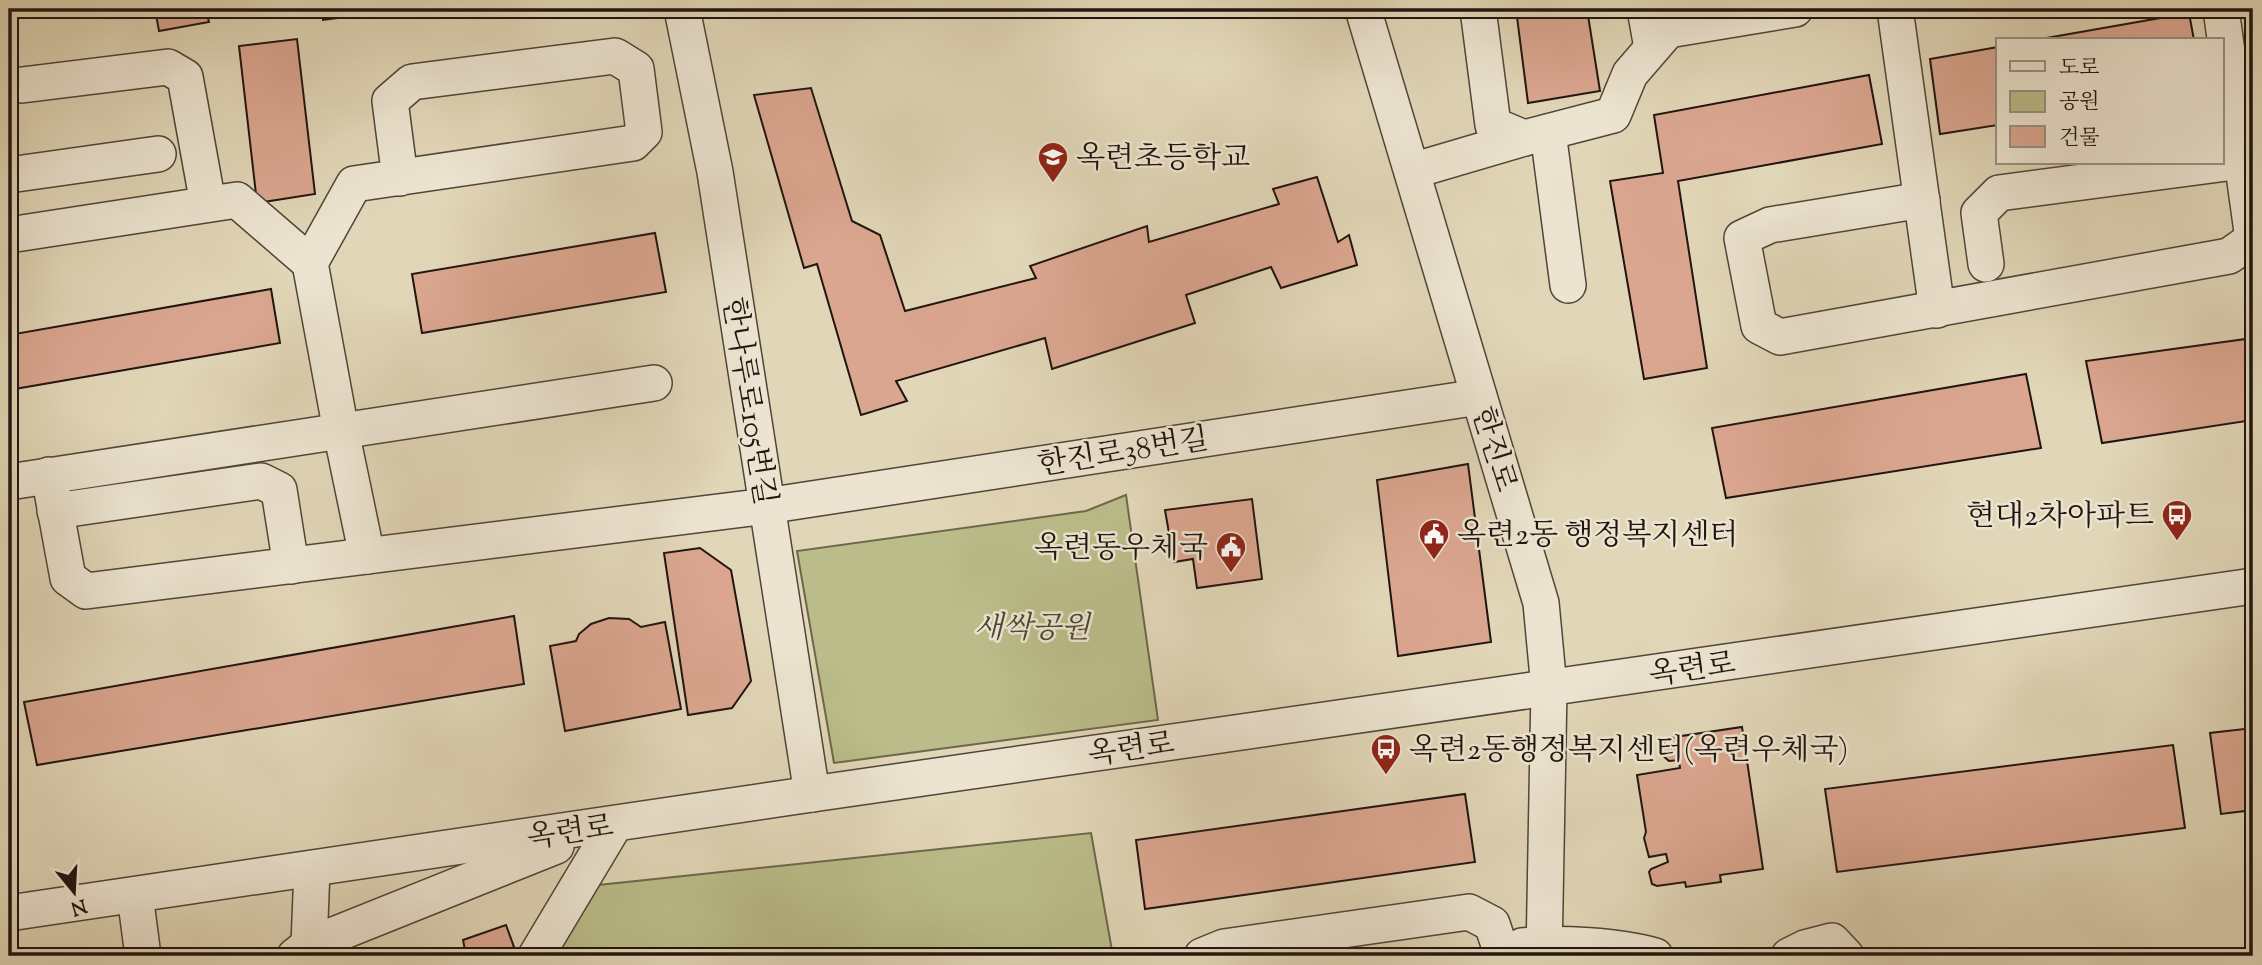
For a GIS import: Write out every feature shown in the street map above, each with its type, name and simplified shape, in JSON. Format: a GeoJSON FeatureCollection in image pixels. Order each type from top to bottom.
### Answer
{"type":"FeatureCollection","features":[{"type":"Feature","properties":{"kind":"street","name":"한나루로105번길"},"geometry":{"type":"LineString","coordinates":[[682,9],[715,172],[812,794]]}},
{"type":"Feature","properties":{"kind":"street","name":"한진로"},"geometry":{"type":"LineString","coordinates":[[1363,9],[1541,603],[1549,688],[1544,950]]}},
{"type":"Feature","properties":{"kind":"street"},"geometry":{"type":"LineString","coordinates":[[1478,9],[1493,125],[1536,135]]}},
{"type":"Feature","properties":{"kind":"street"},"geometry":{"type":"LineString","coordinates":[[1645,9],[1652,48]]}},
{"type":"Feature","properties":{"kind":"street"},"geometry":{"type":"LineString","coordinates":[[1412,171],[1613,115],[1630,74],[1668,30],[1726,14],[1795,9]]}},
{"type":"Feature","properties":{"kind":"street"},"geometry":{"type":"LineString","coordinates":[[1895,9],[1937,310]]}},
{"type":"Feature","properties":{"kind":"street"},"geometry":{"type":"LineString","coordinates":[[1922,200],[1770,225],[1742,238],[1759,326],[1780,337],[2229,256],[2248,255],[2253,239],[2221,9]]}},
{"type":"Feature","properties":{"kind":"street"},"geometry":{"type":"LineString","coordinates":[[310,263],[354,184],[400,178],[633,143],[644,132],[636,69],[615,55],[412,82],[390,101],[400,178]]}},
{"type":"Feature","properties":{"kind":"street"},"geometry":{"type":"LineString","coordinates":[[22,85],[168,67],[185,77],[208,204]]}},
{"type":"Feature","properties":{"kind":"street"},"geometry":{"type":"LineString","coordinates":[[1536,135],[1568,285]]}},
{"type":"Feature","properties":{"kind":"street"},"geometry":{"type":"LineString","coordinates":[[9,175],[158,154]]}},
{"type":"Feature","properties":{"kind":"street"},"geometry":{"type":"LineString","coordinates":[[2224,163],[2242,161]]}},
{"type":"Feature","properties":{"kind":"street"},"geometry":{"type":"LineString","coordinates":[[1986,264],[1979,214],[1999,193],[2219,164]]}},
{"type":"Feature","properties":{"kind":"street"},"geometry":{"type":"LineString","coordinates":[[9,235],[237,200],[310,263],[367,556]]}},
{"type":"Feature","properties":{"kind":"street"},"geometry":{"type":"LineString","coordinates":[[9,482],[654,383]]}},
{"type":"Feature","properties":{"kind":"street","name":"한진로38번길"},"geometry":{"type":"LineString","coordinates":[[49,475],[68,578],[86,591],[766,506],[1479,397]]}},
{"type":"Feature","properties":{"kind":"street"},"geometry":{"type":"LineString","coordinates":[[55,511],[261,481],[279,490],[291,566]]}},
{"type":"Feature","properties":{"kind":"street","name":"옥련로"},"geometry":{"type":"LineString","coordinates":[[9,913],[2253,586]]}},
{"type":"Feature","properties":{"kind":"street"},"geometry":{"type":"LineString","coordinates":[[312,869],[302,951],[611,825]]}},
{"type":"Feature","properties":{"kind":"street"},"geometry":{"type":"LineString","coordinates":[[536,956],[611,825]]}},
{"type":"Feature","properties":{"kind":"street"},"geometry":{"type":"LineString","coordinates":[[135,895],[143,956]]}},
{"type":"Feature","properties":{"kind":"street"},"geometry":{"type":"LineString","coordinates":[[1202,956],[1224,947],[1469,912],[1492,924],[1498,952],[1639,952],[1655,956]]}},
{"type":"Feature","properties":{"kind":"street"},"geometry":{"type":"LineString","coordinates":[[1788,956],[1832,941],[1846,956]]}},
{"type":"Feature","properties":{"kind":"green space","name":"새싹공원"},"geometry":{"type":"Polygon","coordinates":[[[1126,495],[1158,720],[834,763],[797,551],[1086,511],[1126,495]]]}},
{"type":"Feature","properties":{"kind":"green space"},"geometry":{"type":"Polygon","coordinates":[[[1091,833],[1113,956],[556,956],[589,886],[1091,833]]]}},
{"type":"Feature","properties":{"kind":"building"},"geometry":{"type":"Polygon","coordinates":[[[155,9],[206,9],[209,22],[159,31],[155,9]]]}},
{"type":"Feature","properties":{"kind":"building"},"geometry":{"type":"Polygon","coordinates":[[[322,9],[409,9],[323,20],[322,9]]]}},
{"type":"Feature","properties":{"kind":"building"},"geometry":{"type":"Polygon","coordinates":[[[1516,9],[1587,9],[1600,91],[1528,103],[1516,9]]]}},
{"type":"Feature","properties":{"kind":"building"},"geometry":{"type":"Polygon","coordinates":[[[2189,13],[2194,38],[2046,38],[2189,13]]]}},
{"type":"Feature","properties":{"kind":"building"},"geometry":{"type":"Polygon","coordinates":[[[297,39],[315,194],[257,203],[239,46],[297,39]]]}},
{"type":"Feature","properties":{"kind":"building"},"geometry":{"type":"Polygon","coordinates":[[[1996,47],[1996,125],[1940,134],[1930,59],[1996,47]]]}},
{"type":"Feature","properties":{"kind":"building"},"geometry":{"type":"Polygon","coordinates":[[[1869,75],[1882,144],[1678,181],[1707,368],[1644,379],[1610,181],[1663,173],[1654,115],[1869,75]]]}},
{"type":"Feature","properties":{"kind":"building"},"geometry":{"type":"Polygon","coordinates":[[[811,88],[852,221],[880,235],[905,311],[1036,278],[1030,266],[1147,226],[1149,242],[1279,204],[1273,189],[1317,177],[1338,242],[1349,235],[1357,265],[1281,288],[1271,267],[1186,295],[1195,323],[1052,369],[1045,338],[896,381],[907,401],[861,415],[817,264],[804,268],[754,95],[811,88]]]}},
{"type":"Feature","properties":{"kind":"building"},"geometry":{"type":"Polygon","coordinates":[[[655,233],[666,292],[422,333],[412,274],[655,233]]]}},
{"type":"Feature","properties":{"kind":"building"},"geometry":{"type":"Polygon","coordinates":[[[271,289],[280,343],[9,390],[9,335],[271,289]]]}},
{"type":"Feature","properties":{"kind":"building"},"geometry":{"type":"Polygon","coordinates":[[[2253,338],[2253,420],[2102,443],[2086,361],[2253,338]]]}},
{"type":"Feature","properties":{"kind":"building"},"geometry":{"type":"Polygon","coordinates":[[[2026,374],[2041,448],[1726,498],[1712,428],[2026,374]]]}},
{"type":"Feature","properties":{"kind":"building","name":"옥련2동 행정복지센터"},"geometry":{"type":"Polygon","coordinates":[[[1468,464],[1491,642],[1398,656],[1377,480],[1468,464]]]}},
{"type":"Feature","properties":{"kind":"building"},"geometry":{"type":"Polygon","coordinates":[[[1252,499],[1262,579],[1197,588],[1193,559],[1174,562],[1165,510],[1252,499]]]}},
{"type":"Feature","properties":{"kind":"building"},"geometry":{"type":"Polygon","coordinates":[[[700,548],[731,570],[751,681],[732,708],[688,715],[664,553],[700,548]]]}},
{"type":"Feature","properties":{"kind":"building"},"geometry":{"type":"Polygon","coordinates":[[[514,616],[524,684],[37,765],[24,702],[514,616]]]}},
{"type":"Feature","properties":{"kind":"building"},"geometry":{"type":"Polygon","coordinates":[[[609,618],[629,619],[641,627],[665,622],[681,709],[565,731],[550,646],[576,641],[579,634],[591,624],[609,618]]]}},
{"type":"Feature","properties":{"kind":"building"},"geometry":{"type":"Polygon","coordinates":[[[1742,727],[1763,869],[1720,875],[1721,882],[1686,887],[1685,882],[1657,886],[1652,884],[1649,872],[1651,869],[1668,862],[1666,854],[1649,857],[1644,838],[1646,832],[1637,775],[1680,768],[1679,760],[1669,761],[1661,754],[1661,747],[1668,738],[1742,727]]]}},
{"type":"Feature","properties":{"kind":"building"},"geometry":{"type":"Polygon","coordinates":[[[2253,728],[2253,810],[2221,814],[2210,733],[2253,728]]]}},
{"type":"Feature","properties":{"kind":"building"},"geometry":{"type":"Polygon","coordinates":[[[2173,745],[2185,828],[1837,872],[1825,789],[2173,745]]]}},
{"type":"Feature","properties":{"kind":"building"},"geometry":{"type":"Polygon","coordinates":[[[1465,794],[1475,862],[1145,909],[1136,840],[1465,794]]]}},
{"type":"Feature","properties":{"kind":"building"},"geometry":{"type":"Polygon","coordinates":[[[506,925],[514,947],[490,956],[438,956],[465,950],[463,940],[506,925]]]}},
{"type":"Feature","properties":{"kind":"place","name":"옥련초등학교"},"geometry":{"type":"Point","coordinates":[1053,184]}},
{"type":"Feature","properties":{"kind":"place","name":"현대2차아파트"},"geometry":{"type":"Point","coordinates":[2177,542]}},
{"type":"Feature","properties":{"kind":"place","name":"옥련2동 행정복지센터"},"geometry":{"type":"Point","coordinates":[1434,561]}},
{"type":"Feature","properties":{"kind":"place","name":"옥련동우체국"},"geometry":{"type":"Point","coordinates":[1231,574]}},
{"type":"Feature","properties":{"kind":"place","name":"옥련2동행정복지센터(옥련우체국)"},"geometry":{"type":"Point","coordinates":[1386,776]}}]}
